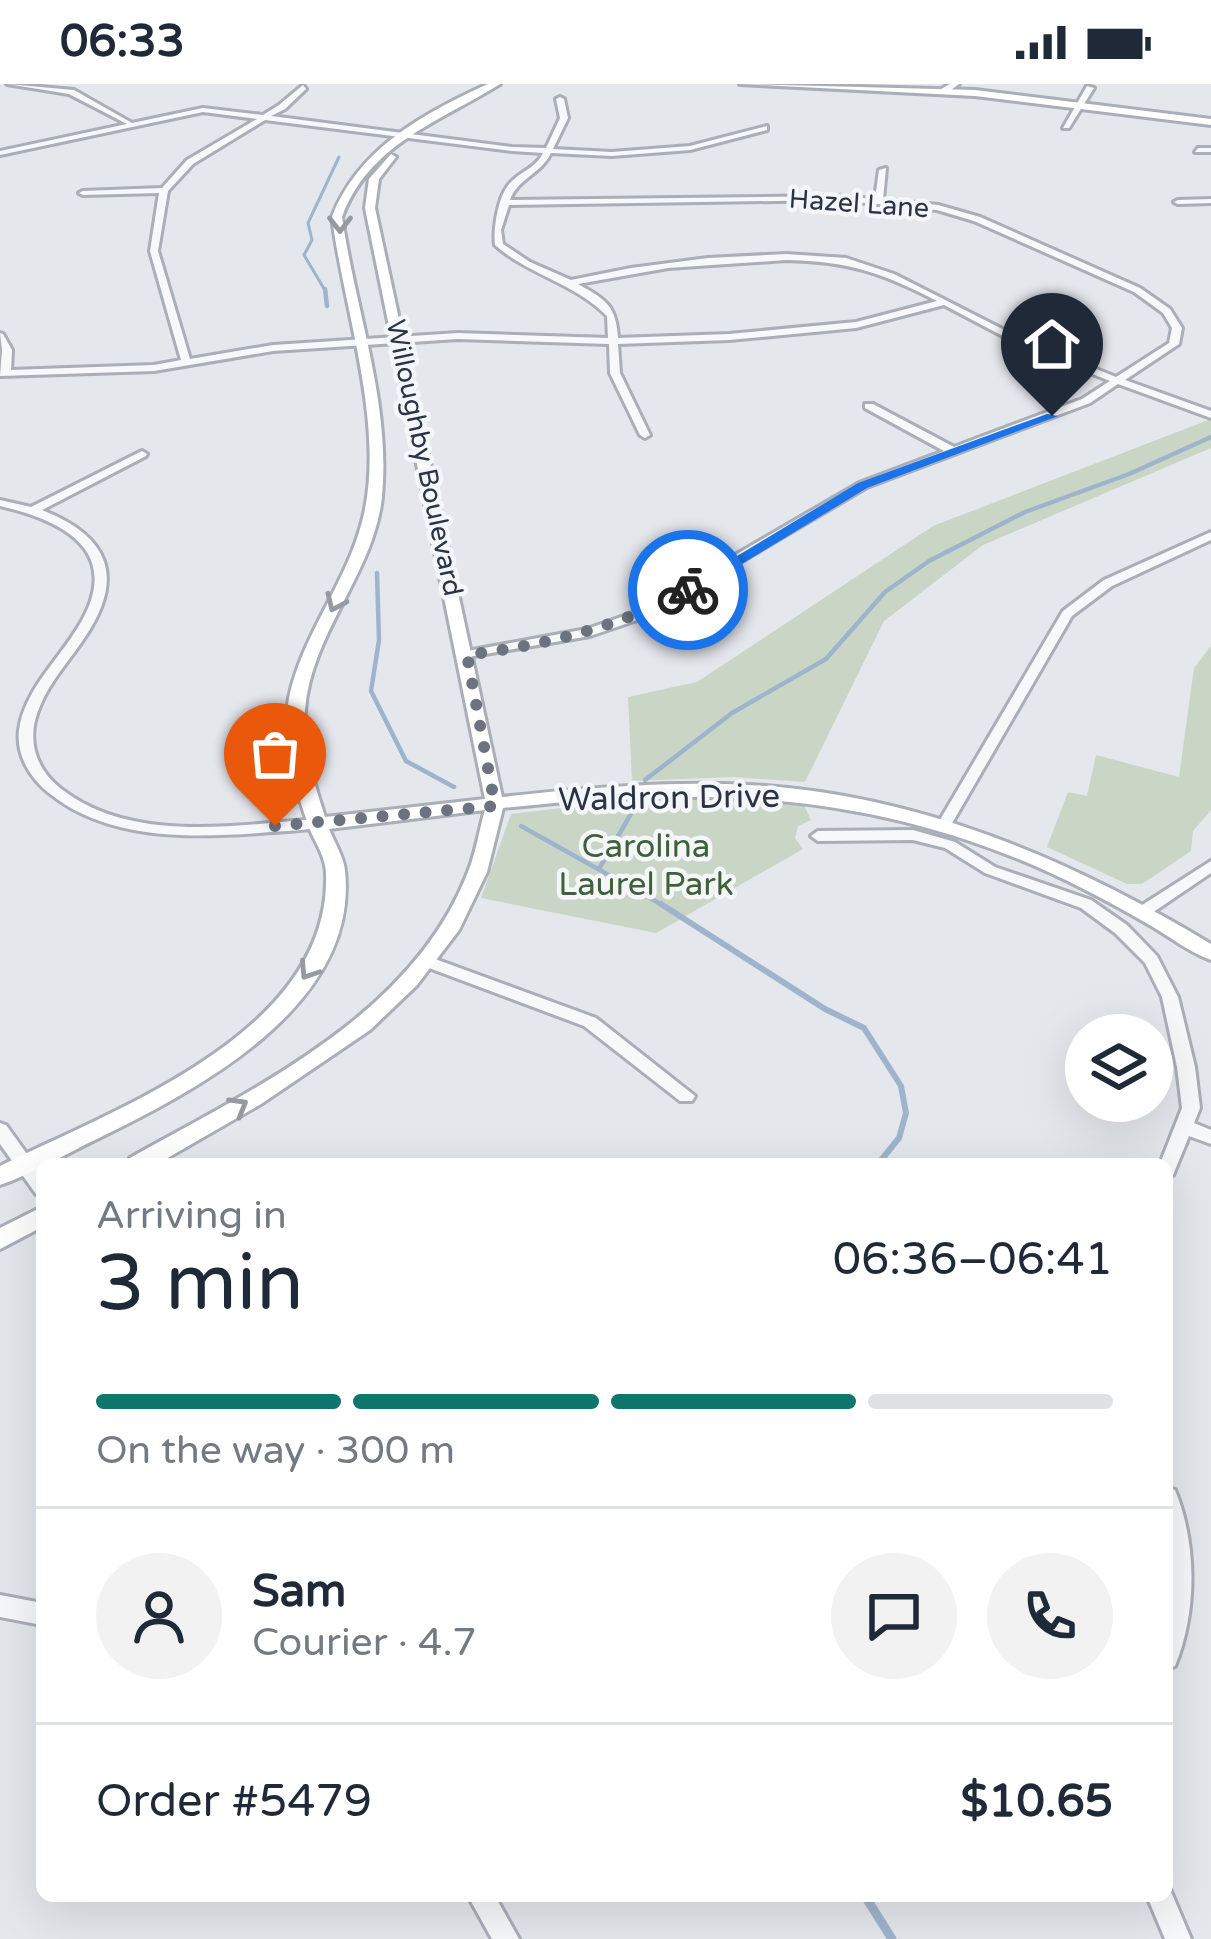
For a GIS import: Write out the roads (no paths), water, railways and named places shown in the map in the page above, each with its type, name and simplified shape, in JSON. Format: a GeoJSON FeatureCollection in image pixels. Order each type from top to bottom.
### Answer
{"type":"FeatureCollection","features":[{"type":"Feature","properties":{"kind":"street"},"geometry":{"type":"LineString","coordinates":[[7,84],[50,85],[128,122]]}},
{"type":"Feature","properties":{"kind":"street","name":"Willoughby Boulevard"},"geometry":{"type":"LineString","coordinates":[[0,1176],[228,1056],[275,1019],[337,922],[336,868],[317,824],[300,759],[296,702],[312,652],[374,509],[377,482],[341,256],[340,203],[360,171],[495,84]]}},
{"type":"Feature","properties":{"kind":"street"},"geometry":{"type":"LineString","coordinates":[[746,84],[950,87],[1211,122]]}},
{"type":"Feature","properties":{"kind":"street"},"geometry":{"type":"LineString","coordinates":[[187,364],[154,251],[164,190],[190,162],[269,115],[303,87]]}},
{"type":"Feature","properties":{"kind":"street"},"geometry":{"type":"LineString","coordinates":[[1066,126],[1090,88]]}},
{"type":"Feature","properties":{"kind":"street"},"geometry":{"type":"LineString","coordinates":[[560,99],[564,118],[542,164],[510,188],[499,245],[601,301],[612,315],[615,373],[645,435]]}},
{"type":"Feature","properties":{"kind":"street"},"geometry":{"type":"LineString","coordinates":[[0,153],[128,122],[203,110],[547,151],[647,154],[764,128]]}},
{"type":"Feature","properties":{"kind":"street","name":"Willoughby Boulevard"},"geometry":{"type":"LineString","coordinates":[[148,1158],[352,1036],[427,961],[470,898],[488,852],[495,806],[370,191],[384,164],[413,134]]}},
{"type":"Feature","properties":{"kind":"street"},"geometry":{"type":"LineString","coordinates":[[1198,150],[1211,150]]}},
{"type":"Feature","properties":{"kind":"street"},"geometry":{"type":"LineString","coordinates":[[879,200],[883,170]]}},
{"type":"Feature","properties":{"kind":"street"},"geometry":{"type":"LineString","coordinates":[[83,193],[164,190]]}},
{"type":"Feature","properties":{"kind":"street","name":"Hazel Lane"},"geometry":{"type":"LineString","coordinates":[[467,655],[590,632],[645,613],[852,491],[951,450],[1052,416],[1121,381],[1174,344],[1177,328],[1167,311],[1137,290],[977,220],[938,208],[879,200],[505,203]]}},
{"type":"Feature","properties":{"kind":"street"},"geometry":{"type":"LineString","coordinates":[[1178,202],[1211,201]]}},
{"type":"Feature","properties":{"kind":"street"},"geometry":{"type":"LineString","coordinates":[[571,283],[626,270],[826,258],[860,265],[1025,344],[1211,415]]}},
{"type":"Feature","properties":{"kind":"street"},"geometry":{"type":"LineString","coordinates":[[0,337],[7,350],[3,373],[187,364],[273,348],[356,342],[493,336],[613,341],[802,332],[856,325],[942,303]]}},
{"type":"Feature","properties":{"kind":"street"},"geometry":{"type":"LineString","coordinates":[[869,406],[951,450]]}},
{"type":"Feature","properties":{"kind":"street"},"geometry":{"type":"LineString","coordinates":[[34,510],[142,454]]}},
{"type":"Feature","properties":{"kind":"street","name":"Waldron Drive"},"geometry":{"type":"LineString","coordinates":[[0,503],[68,524],[92,543],[103,568],[97,604],[33,704],[25,729],[29,758],[38,775],[59,798],[90,815],[191,832],[748,790],[828,800],[944,825],[1042,858],[1144,910],[1211,953]]}},
{"type":"Feature","properties":{"kind":"street"},"geometry":{"type":"LineString","coordinates":[[944,825],[1067,614],[1108,583],[1211,536]]}},
{"type":"Feature","properties":{"kind":"street"},"geometry":{"type":"LineString","coordinates":[[818,836],[913,835],[950,845],[989,870],[1086,904],[1121,928],[1151,960],[1170,997],[1191,1108],[1173,1158]]}},
{"type":"Feature","properties":{"kind":"street"},"geometry":{"type":"LineString","coordinates":[[1144,910],[1211,866]]}},
{"type":"Feature","properties":{"kind":"street"},"geometry":{"type":"LineString","coordinates":[[427,961],[590,1022],[686,1096]]}},
{"type":"Feature","properties":{"kind":"street"},"geometry":{"type":"LineString","coordinates":[[1187,1128],[1211,1136]]}},
{"type":"Feature","properties":{"kind":"street"},"geometry":{"type":"LineString","coordinates":[[0,1130],[36,1181]]}},
{"type":"Feature","properties":{"kind":"street"},"geometry":{"type":"LineString","coordinates":[[0,1239],[36,1219]]}},
{"type":"Feature","properties":{"kind":"street"},"geometry":{"type":"LineString","coordinates":[[1173,1518],[1181,1546],[1179,1621],[1173,1640]]}},
{"type":"Feature","properties":{"kind":"street"},"geometry":{"type":"LineString","coordinates":[[0,1606],[36,1613]]}},
{"type":"Feature","properties":{"kind":"street"},"geometry":{"type":"LineString","coordinates":[[484,1902],[506,1939]]}},
{"type":"Feature","properties":{"kind":"street"},"geometry":{"type":"LineString","coordinates":[[1163,1902],[1178,1939]]}},
{"type":"Feature","properties":{"kind":"waterway"},"geometry":{"type":"LineString","coordinates":[[325,291],[304,255],[312,240],[308,223],[339,157]]}},
{"type":"Feature","properties":{"kind":"waterway"},"geometry":{"type":"LineString","coordinates":[[325,291],[327,306]]}},
{"type":"Feature","properties":{"kind":"waterway"},"geometry":{"type":"LineString","coordinates":[[645,780],[732,713],[826,659],[885,592],[929,561],[1025,512],[1129,474],[1211,437]]}},
{"type":"Feature","properties":{"kind":"waterway"},"geometry":{"type":"LineString","coordinates":[[377,573],[379,640],[371,691],[406,761],[454,787]]}},
{"type":"Feature","properties":{"kind":"waterway"},"geometry":{"type":"LineString","coordinates":[[599,869],[635,807]]}},
{"type":"Feature","properties":{"kind":"waterway"},"geometry":{"type":"LineString","coordinates":[[521,826],[664,906]]}},
{"type":"Feature","properties":{"kind":"waterway"},"geometry":{"type":"LineString","coordinates":[[664,906],[825,1009],[864,1028],[901,1086],[906,1113],[899,1138],[883,1158]]}},
{"type":"Feature","properties":{"kind":"waterway"},"geometry":{"type":"LineString","coordinates":[[869,1902],[892,1939]]}},
{"type":"Feature","properties":{"kind":"park label","name":"Carolina Laurel Park"},"geometry":{"type":"Point","coordinates":[646,865]}}]}
